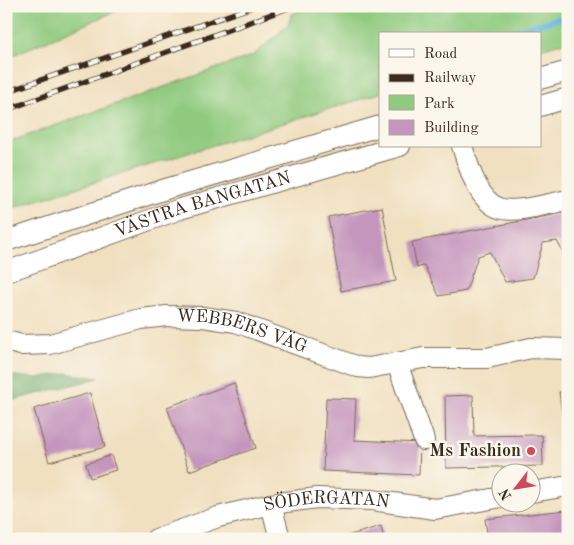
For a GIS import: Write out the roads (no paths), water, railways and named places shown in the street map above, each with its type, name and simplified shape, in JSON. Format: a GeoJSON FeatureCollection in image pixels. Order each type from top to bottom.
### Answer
{"type":"FeatureCollection","features":[{"type":"Feature","properties":{"kind":"street"},"geometry":{"type":"LineString","coordinates":[[542,78],[568,71]]}},
{"type":"Feature","properties":{"kind":"street"},"geometry":{"type":"LineString","coordinates":[[542,105],[568,98]]}},
{"type":"Feature","properties":{"kind":"street","name":"VÄSTRA BANGATAN"},"geometry":{"type":"LineString","coordinates":[[6,241],[169,188],[379,126]]}},
{"type":"Feature","properties":{"kind":"street","name":"VÄSTRA BANGATAN"},"geometry":{"type":"LineString","coordinates":[[6,272],[180,209],[393,148]]}},
{"type":"Feature","properties":{"kind":"street"},"geometry":{"type":"LineString","coordinates":[[463,148],[476,184],[484,198],[498,208],[513,210],[568,200]]}},
{"type":"Feature","properties":{"kind":"street","name":"WEBBERS VÄG"},"geometry":{"type":"LineString","coordinates":[[6,341],[20,345],[50,344],[142,319],[167,316],[203,317],[236,322],[358,367],[369,368],[423,358],[487,358],[531,348],[568,349]]}},
{"type":"Feature","properties":{"kind":"street"},"geometry":{"type":"LineString","coordinates":[[397,363],[424,440]]}},
{"type":"Feature","properties":{"kind":"street"},"geometry":{"type":"LineString","coordinates":[[542,490],[568,486]]}},
{"type":"Feature","properties":{"kind":"street","name":"SÖDERGATAN"},"geometry":{"type":"LineString","coordinates":[[156,539],[218,517],[271,504],[318,498],[372,500],[435,509],[492,499]]}},
{"type":"Feature","properties":{"kind":"street"},"geometry":{"type":"LineString","coordinates":[[271,504],[280,539]]}},
{"type":"Feature","properties":{"kind":"waterway"},"geometry":{"type":"LineString","coordinates":[[510,32],[568,16]]}},
{"type":"Feature","properties":{"kind":"railway"},"geometry":{"type":"LineString","coordinates":[[6,92],[255,6]]}},
{"type":"Feature","properties":{"kind":"railway"},"geometry":{"type":"LineString","coordinates":[[6,110],[294,6]]}},
{"type":"Feature","properties":{"kind":"place","name":"Ms Fashion"},"geometry":{"type":"Point","coordinates":[531,451]}}]}
